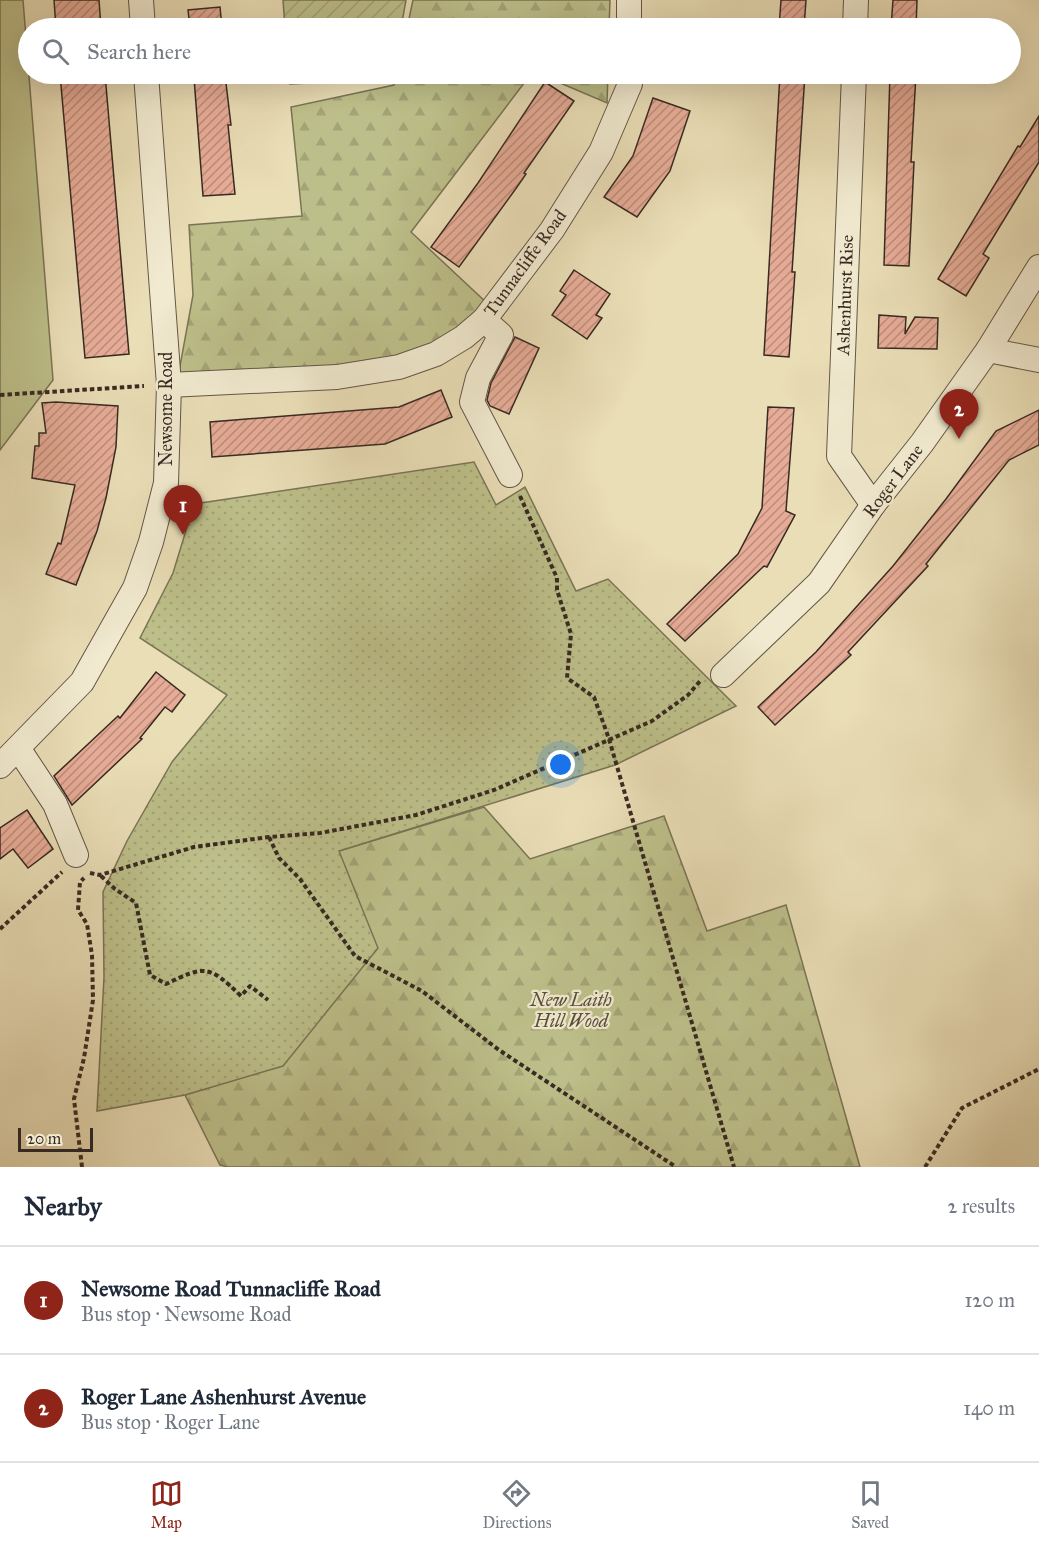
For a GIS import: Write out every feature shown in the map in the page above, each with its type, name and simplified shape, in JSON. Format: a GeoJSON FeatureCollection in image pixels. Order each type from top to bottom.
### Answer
{"type":"FeatureCollection","features":[{"type":"Feature","properties":{"kind":"street"},"geometry":{"type":"LineString","coordinates":[[141,0],[142,18]]}},
{"type":"Feature","properties":{"kind":"street"},"geometry":{"type":"LineString","coordinates":[[628,0],[629,18]]}},
{"type":"Feature","properties":{"kind":"street"},"geometry":{"type":"LineString","coordinates":[[855,18],[856,0]]}},
{"type":"Feature","properties":{"kind":"street","name":"Newsome Road"},"geometry":{"type":"LineString","coordinates":[[0,766],[82,682],[135,588],[151,542],[166,483],[169,385],[147,84]]}},
{"type":"Feature","properties":{"kind":"street","name":"Tunnacliffe Road"},"geometry":{"type":"LineString","coordinates":[[169,385],[337,377],[399,367],[436,354],[464,337],[484,320],[552,230],[601,152],[630,84]]}},
{"type":"Feature","properties":{"kind":"street","name":"Ashenhurst Rise"},"geometry":{"type":"LineString","coordinates":[[854,84],[839,456],[873,505]]}},
{"type":"Feature","properties":{"kind":"street","name":"Roger Lane"},"geometry":{"type":"LineString","coordinates":[[723,675],[819,583],[873,505],[922,443],[988,350],[1039,267]]}},
{"type":"Feature","properties":{"kind":"street"},"geometry":{"type":"LineString","coordinates":[[484,320],[501,335],[478,378],[472,402],[510,475]]}},
{"type":"Feature","properties":{"kind":"street"},"geometry":{"type":"LineString","coordinates":[[988,350],[1039,360]]}},
{"type":"Feature","properties":{"kind":"street"},"geometry":{"type":"LineString","coordinates":[[18,748],[55,804],[82,864]]}},
{"type":"Feature","properties":{"kind":"path"},"geometry":{"type":"LineString","coordinates":[[0,395],[169,385]]}},
{"type":"Feature","properties":{"kind":"path"},"geometry":{"type":"LineString","coordinates":[[510,475],[557,578],[557,590],[571,634],[567,678],[594,697],[609,739],[734,1167]]}},
{"type":"Feature","properties":{"kind":"path"},"geometry":{"type":"LineString","coordinates":[[100,875],[194,847],[320,833],[416,815],[494,790],[652,721],[688,695],[703,677],[719,678],[723,675]]}},
{"type":"Feature","properties":{"kind":"path"},"geometry":{"type":"LineString","coordinates":[[269,837],[279,858],[300,879],[355,956],[422,991],[499,1050],[676,1167]]}},
{"type":"Feature","properties":{"kind":"path"},"geometry":{"type":"LineString","coordinates":[[82,864],[136,903],[150,975],[166,984],[194,970],[215,972],[241,996],[250,986],[268,1000]]}},
{"type":"Feature","properties":{"kind":"path"},"geometry":{"type":"LineString","coordinates":[[0,930],[62,873],[82,864]]}},
{"type":"Feature","properties":{"kind":"path"},"geometry":{"type":"LineString","coordinates":[[82,864],[78,910],[87,924],[92,955],[93,1000],[84,1058],[74,1099],[82,1167]]}},
{"type":"Feature","properties":{"kind":"path"},"geometry":{"type":"LineString","coordinates":[[925,1167],[962,1108],[1039,1069]]}},
{"type":"Feature","properties":{"kind":"green space"},"geometry":{"type":"Polygon","coordinates":[[[0,0],[23,0],[24,18],[18,18],[18,84],[30,84],[53,380],[0,450],[0,0]]]}},
{"type":"Feature","properties":{"kind":"green space"},"geometry":{"type":"Polygon","coordinates":[[[283,0],[406,0],[403,18],[284,18],[283,0]]]}},
{"type":"Feature","properties":{"kind":"green space"},"geometry":{"type":"Polygon","coordinates":[[[413,0],[610,0],[609,18],[409,18],[413,0]]]}},
{"type":"Feature","properties":{"kind":"green space"},"geometry":{"type":"Polygon","coordinates":[[[523,84],[411,232],[489,305],[436,347],[332,370],[178,377],[193,295],[189,225],[302,216],[291,107],[394,85],[523,84]]]}},
{"type":"Feature","properties":{"kind":"green space"},"geometry":{"type":"Polygon","coordinates":[[[562,84],[608,84],[607,103],[562,84]]]}},
{"type":"Feature","properties":{"kind":"green space"},"geometry":{"type":"Polygon","coordinates":[[[474,462],[496,505],[525,487],[576,591],[608,579],[736,706],[615,765],[339,851],[378,948],[283,1066],[185,1095],[97,1111],[104,977],[103,892],[127,841],[172,762],[227,695],[140,638],[173,573],[194,504],[474,462]]]}},
{"type":"Feature","properties":{"kind":"green space","name":"New Laith Hill Wood"},"geometry":{"type":"Polygon","coordinates":[[[484,807],[530,859],[664,816],[707,931],[786,905],[860,1167],[228,1167],[220,1165],[185,1095],[283,1065],[339,851],[484,807]]]}},
{"type":"Feature","properties":{"kind":"building"},"geometry":{"type":"Polygon","coordinates":[[[54,0],[99,0],[100,18],[55,18],[54,0]]]}},
{"type":"Feature","properties":{"kind":"building"},"geometry":{"type":"Polygon","coordinates":[[[781,0],[806,0],[805,18],[780,18],[781,0]]]}},
{"type":"Feature","properties":{"kind":"building"},"geometry":{"type":"Polygon","coordinates":[[[893,0],[917,0],[916,18],[892,18],[893,0]]]}},
{"type":"Feature","properties":{"kind":"building"},"geometry":{"type":"Polygon","coordinates":[[[220,7],[221,18],[189,18],[188,10],[220,7]]]}},
{"type":"Feature","properties":{"kind":"building"},"geometry":{"type":"Polygon","coordinates":[[[61,84],[106,84],[129,354],[85,358],[61,84]]]}},
{"type":"Feature","properties":{"kind":"building"},"geometry":{"type":"Polygon","coordinates":[[[194,84],[226,84],[235,194],[203,196],[194,84]]]}},
{"type":"Feature","properties":{"kind":"building"},"geometry":{"type":"Polygon","coordinates":[[[544,84],[548,84],[574,101],[524,173],[526,174],[517,187],[459,267],[431,247],[478,183],[544,84]]]}},
{"type":"Feature","properties":{"kind":"building"},"geometry":{"type":"Polygon","coordinates":[[[779,84],[804,84],[789,357],[764,355],[779,84]]]}},
{"type":"Feature","properties":{"kind":"building"},"geometry":{"type":"Polygon","coordinates":[[[890,84],[915,84],[909,266],[884,265],[890,84]]]}},
{"type":"Feature","properties":{"kind":"building"},"geometry":{"type":"Polygon","coordinates":[[[653,98],[690,111],[670,171],[637,217],[604,197],[633,156],[653,98]]]}},
{"type":"Feature","properties":{"kind":"building"},"geometry":{"type":"Polygon","coordinates":[[[1039,116],[1039,162],[983,254],[989,258],[966,296],[938,279],[1018,146],[1020,147],[1039,116]]]}},
{"type":"Feature","properties":{"kind":"building"},"geometry":{"type":"Polygon","coordinates":[[[574,270],[610,294],[596,315],[602,318],[587,339],[552,315],[566,295],[560,291],[574,270]]]}},
{"type":"Feature","properties":{"kind":"building"},"geometry":{"type":"Polygon","coordinates":[[[879,315],[906,317],[905,334],[915,317],[938,318],[937,349],[878,348],[879,315]]]}},
{"type":"Feature","properties":{"kind":"building"},"geometry":{"type":"Polygon","coordinates":[[[515,337],[539,348],[509,414],[490,406],[487,400],[491,383],[515,337]]]}},
{"type":"Feature","properties":{"kind":"building"},"geometry":{"type":"Polygon","coordinates":[[[441,390],[452,417],[385,444],[212,457],[210,422],[399,407],[441,390]]]}},
{"type":"Feature","properties":{"kind":"building"},"geometry":{"type":"Polygon","coordinates":[[[42,403],[118,406],[116,447],[106,498],[97,531],[76,585],[46,574],[58,543],[61,544],[75,485],[32,478],[35,446],[39,446],[39,433],[46,433],[42,403]]]}},
{"type":"Feature","properties":{"kind":"building"},"geometry":{"type":"Polygon","coordinates":[[[768,407],[794,408],[786,511],[795,515],[767,567],[764,566],[685,641],[667,624],[738,554],[762,508],[768,407]]]}},
{"type":"Feature","properties":{"kind":"building"},"geometry":{"type":"Polygon","coordinates":[[[1039,410],[1039,445],[1009,460],[926,564],[928,566],[848,652],[851,655],[775,725],[758,707],[816,652],[893,566],[996,431],[1039,410]]]}},
{"type":"Feature","properties":{"kind":"building"},"geometry":{"type":"Polygon","coordinates":[[[156,672],[185,695],[172,712],[165,707],[140,738],[142,739],[72,805],[54,776],[118,716],[120,718],[156,672]]]}},
{"type":"Feature","properties":{"kind":"building"},"geometry":{"type":"Polygon","coordinates":[[[27,810],[53,849],[28,868],[13,849],[0,859],[0,828],[27,810]]]}},
{"type":"Feature","properties":{"kind":"place","name":"Roger Lane Ashenhurst Avenue"},"geometry":{"type":"Point","coordinates":[959,439]}},
{"type":"Feature","properties":{"kind":"place","name":"Newsome Road Tunnacliffe Road"},"geometry":{"type":"Point","coordinates":[183,535]}}]}
